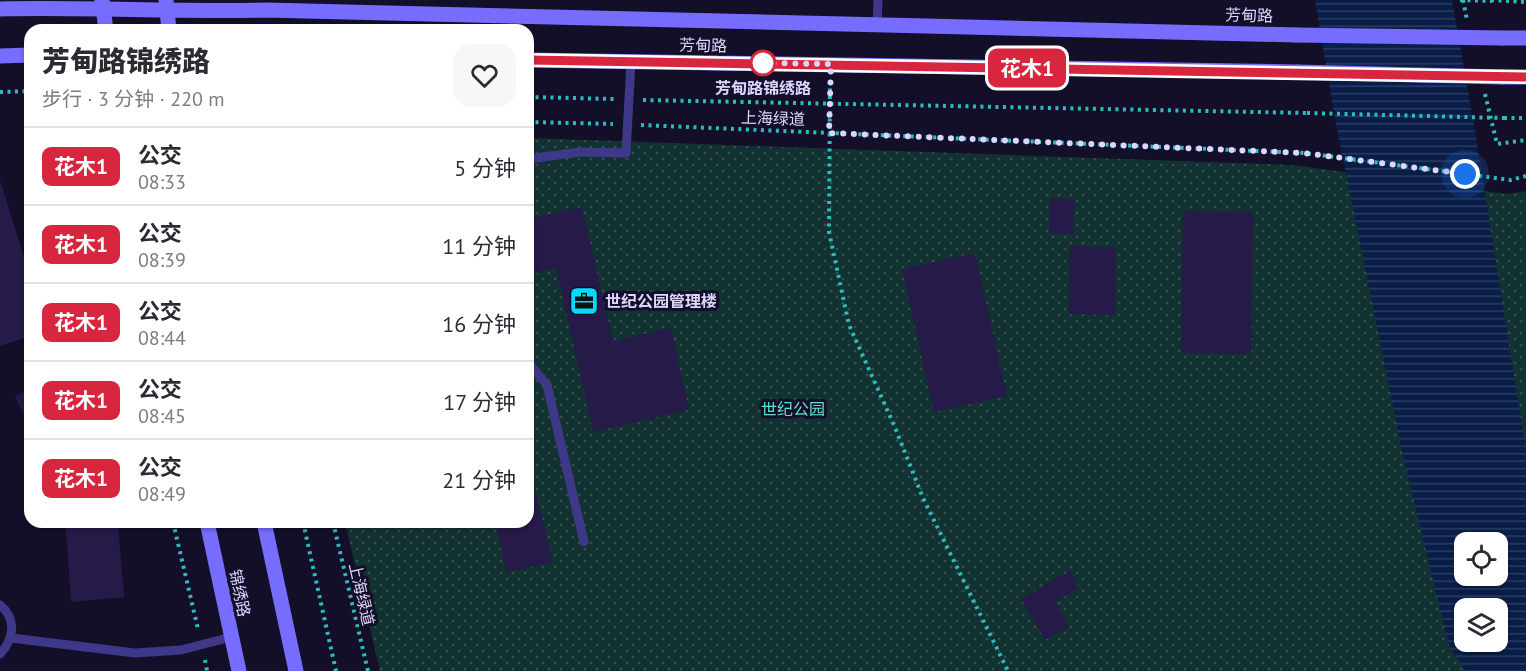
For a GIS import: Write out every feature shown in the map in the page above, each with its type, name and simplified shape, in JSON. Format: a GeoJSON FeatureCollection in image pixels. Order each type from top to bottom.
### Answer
{"type":"FeatureCollection","features":[{"type":"Feature","properties":{"kind":"main road"},"geometry":{"type":"LineString","coordinates":[[304,0],[335,12]]}},
{"type":"Feature","properties":{"kind":"main road"},"geometry":{"type":"LineString","coordinates":[[103,4],[105,24]]}},
{"type":"Feature","properties":{"kind":"main road","name":"芳甸路"},"geometry":{"type":"LineString","coordinates":[[0,9],[103,4],[167,5],[335,12],[1526,38]]}},
{"type":"Feature","properties":{"kind":"main road"},"geometry":{"type":"LineString","coordinates":[[167,5],[169,24]]}},
{"type":"Feature","properties":{"kind":"main road"},"geometry":{"type":"LineString","coordinates":[[0,56],[24,55]]}},
{"type":"Feature","properties":{"kind":"main road","name":"芳甸路"},"geometry":{"type":"LineString","coordinates":[[534,60],[1526,77]]}},
{"type":"Feature","properties":{"kind":"main road","name":"锦绣路"},"geometry":{"type":"LineString","coordinates":[[208,528],[239,671]]}},
{"type":"Feature","properties":{"kind":"main road"},"geometry":{"type":"LineString","coordinates":[[265,528],[296,671]]}},
{"type":"Feature","properties":{"kind":"lane"},"geometry":{"type":"LineString","coordinates":[[877,25],[878,0]]}},
{"type":"Feature","properties":{"kind":"lane"},"geometry":{"type":"LineString","coordinates":[[534,158],[580,152],[626,153],[631,62]]}},
{"type":"Feature","properties":{"kind":"lane"},"geometry":{"type":"LineString","coordinates":[[534,369],[547,385],[584,542]]}},
{"type":"Feature","properties":{"kind":"lane"},"geometry":{"type":"LineString","coordinates":[[0,605],[10,617],[12,627],[11,638],[0,654]]}},
{"type":"Feature","properties":{"kind":"lane"},"geometry":{"type":"LineString","coordinates":[[11,638],[135,653],[181,650],[231,637]]}},
{"type":"Feature","properties":{"kind":"path"},"geometry":{"type":"LineString","coordinates":[[1460,0],[1526,2]]}},
{"type":"Feature","properties":{"kind":"path"},"geometry":{"type":"LineString","coordinates":[[831,64],[829,232],[849,325],[894,425],[923,498],[1008,671]]}},
{"type":"Feature","properties":{"kind":"path"},"geometry":{"type":"LineString","coordinates":[[0,92],[24,91]]}},
{"type":"Feature","properties":{"kind":"path"},"geometry":{"type":"LineString","coordinates":[[534,97],[1526,118]]}},
{"type":"Feature","properties":{"kind":"path","name":"上海绿道"},"geometry":{"type":"LineString","coordinates":[[534,122],[627,124],[1304,153],[1511,180],[1526,177]]}},
{"type":"Feature","properties":{"kind":"path"},"geometry":{"type":"LineString","coordinates":[[174,528],[207,671]]}},
{"type":"Feature","properties":{"kind":"path"},"geometry":{"type":"LineString","coordinates":[[304,528],[336,671]]}},
{"type":"Feature","properties":{"kind":"path","name":"上海绿道"},"geometry":{"type":"LineString","coordinates":[[334,528],[368,671]]}},
{"type":"Feature","properties":{"kind":"green space","name":"世纪公园"},"geometry":{"type":"Polygon","coordinates":[[[534,138],[1292,165],[1507,194],[1526,191],[1526,671],[380,671],[346,528],[534,528],[534,138]]]}},
{"type":"Feature","properties":{"kind":"water"},"geometry":{"type":"Polygon","coordinates":[[[1315,0],[1452,0],[1526,450],[1526,671],[1466,671],[1449,646],[1403,456],[1336,124],[1315,0]]]}},
{"type":"Feature","properties":{"kind":"building"},"geometry":{"type":"Polygon","coordinates":[[[0,180],[24,258],[24,338],[0,346],[0,180]]]}},
{"type":"Feature","properties":{"kind":"building"},"geometry":{"type":"Polygon","coordinates":[[[1050,198],[1074,199],[1073,234],[1049,233],[1050,198]]]}},
{"type":"Feature","properties":{"kind":"building","name":"世纪公园管理楼"},"geometry":{"type":"Polygon","coordinates":[[[582,207],[613,341],[671,328],[689,410],[593,432],[556,268],[534,274],[534,218],[582,207]]]}},
{"type":"Feature","properties":{"kind":"building"},"geometry":{"type":"Polygon","coordinates":[[[1183,211],[1253,212],[1251,354],[1181,353],[1183,211]]]}},
{"type":"Feature","properties":{"kind":"building"},"geometry":{"type":"Polygon","coordinates":[[[1070,246],[1116,247],[1115,315],[1069,314],[1070,246]]]}},
{"type":"Feature","properties":{"kind":"building"},"geometry":{"type":"Polygon","coordinates":[[[975,253],[1007,396],[934,412],[902,269],[975,253]]]}},
{"type":"Feature","properties":{"kind":"building"},"geometry":{"type":"Polygon","coordinates":[[[24,392],[24,415],[15,396],[24,392]]]}},
{"type":"Feature","properties":{"kind":"building"},"geometry":{"type":"Polygon","coordinates":[[[534,486],[553,562],[507,573],[496,528],[534,528],[534,486]]]}},
{"type":"Feature","properties":{"kind":"building"},"geometry":{"type":"Polygon","coordinates":[[[65,528],[118,528],[124,597],[71,602],[65,528]]]}},
{"type":"Feature","properties":{"kind":"building"},"geometry":{"type":"Polygon","coordinates":[[[1070,571],[1079,588],[1055,602],[1069,626],[1045,640],[1021,599],[1070,571]]]}},
{"type":"Feature","properties":{"kind":"bus line","name":"花木1"},"geometry":{"type":"LineString","coordinates":[[534,60],[1526,77]]}},
{"type":"Feature","properties":{"kind":"place","name":"芳甸路锦绣路"},"geometry":{"type":"Point","coordinates":[763,63]}},
{"type":"Feature","properties":{"kind":"place","name":"世纪公园管理楼"},"geometry":{"type":"Point","coordinates":[584,301]}},
{"type":"Feature","properties":{"kind":"route"},"geometry":{"type":"LineString","coordinates":[[763,63],[831,64],[829,133],[1304,153],[1465,174]]}}]}
